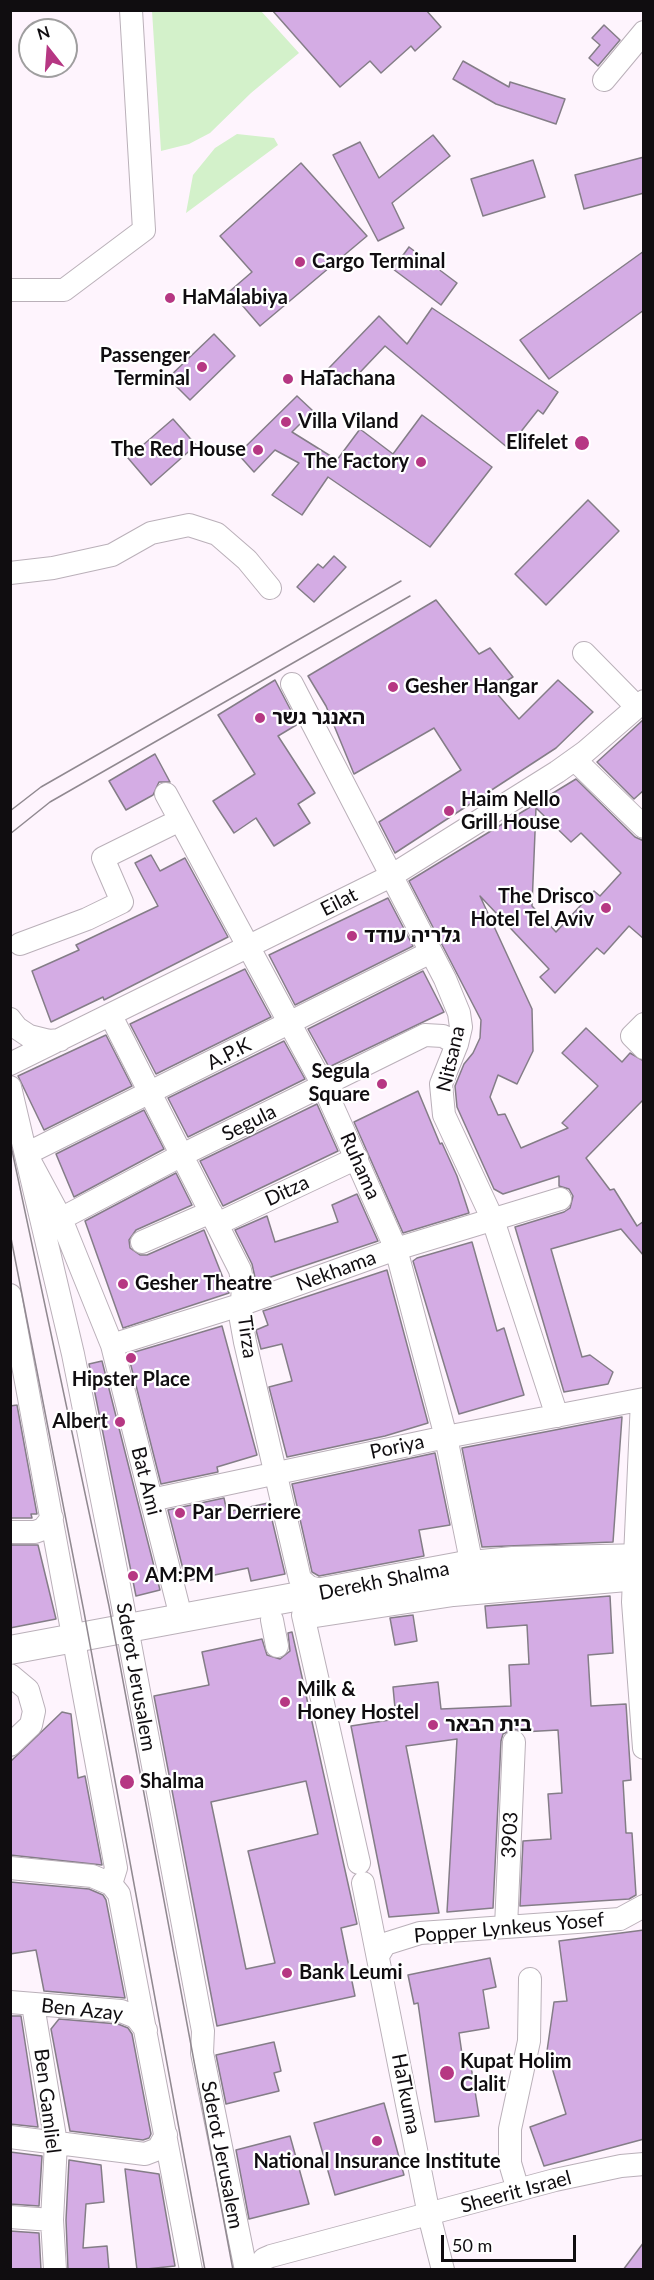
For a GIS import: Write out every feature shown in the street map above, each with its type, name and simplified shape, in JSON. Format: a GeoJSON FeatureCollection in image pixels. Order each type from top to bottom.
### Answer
{"type":"FeatureCollection","features":[{"type":"Feature","properties":{"kind":"main road","name":"Derekh Shalma"},"geometry":{"type":"LineString","coordinates":[[129,1636],[181,1617],[461,1566],[513,1561],[638,1567]]}},
{"type":"Feature","properties":{"kind":"main road","name":"Derekh Shalma"},"geometry":{"type":"LineString","coordinates":[[129,1636],[274,1633],[303,1615],[638,1567]]}},
{"type":"Feature","properties":{"kind":"main road"},"geometry":{"type":"LineString","coordinates":[[10,1666],[77,1646],[129,1636]]}},
{"type":"Feature","properties":{"kind":"main road"},"geometry":{"type":"LineString","coordinates":[[10,1650],[77,1646]]}},
{"type":"Feature","properties":{"kind":"street"},"geometry":{"type":"LineString","coordinates":[[10,290],[64,290],[144,230],[131,10]]}},
{"type":"Feature","properties":{"kind":"street"},"geometry":{"type":"LineString","coordinates":[[604,80],[644,32]]}},
{"type":"Feature","properties":{"kind":"street"},"geometry":{"type":"LineString","coordinates":[[10,573],[53,568],[112,555],[151,533],[189,525],[217,534],[247,560],[270,588]]}},
{"type":"Feature","properties":{"kind":"street"},"geometry":{"type":"LineString","coordinates":[[584,653],[640,704]]}},
{"type":"Feature","properties":{"kind":"street","name":"Nitsana"},"geometry":{"type":"LineString","coordinates":[[292,684],[431,952],[459,1013],[461,1027],[457,1044],[441,1084],[444,1115],[493,1220],[557,1416]]}},
{"type":"Feature","properties":{"kind":"street","name":"Eilat"},"geometry":{"type":"LineString","coordinates":[[10,1064],[391,876],[574,760],[640,704]]}},
{"type":"Feature","properties":{"kind":"street"},"geometry":{"type":"LineString","coordinates":[[574,760],[644,827]]}},
{"type":"Feature","properties":{"kind":"street","name":"Ruhama"},"geometry":{"type":"LineString","coordinates":[[166,794],[324,1087],[396,1249],[446,1437],[469,1551],[468,1560],[461,1566]]}},
{"type":"Feature","properties":{"kind":"street"},"geometry":{"type":"LineString","coordinates":[[20,944],[87,919],[122,902],[104,858],[180,820]]}},
{"type":"Feature","properties":{"kind":"street","name":"A.P.K"},"geometry":{"type":"LineString","coordinates":[[26,1154],[431,952]]}},
{"type":"Feature","properties":{"kind":"street","name":"Tirza"},"geometry":{"type":"LineString","coordinates":[[111,1016],[240,1270],[243,1304],[241,1320],[245,1341],[300,1579],[305,1585],[328,1592]]}},
{"type":"Feature","properties":{"kind":"street"},"geometry":{"type":"LineString","coordinates":[[10,1019],[17,1028],[29,1036],[49,1041],[61,1040]]}},
{"type":"Feature","properties":{"kind":"street","name":"Segula"},"geometry":{"type":"LineString","coordinates":[[52,1224],[182,1155],[324,1087],[425,1035],[443,1036],[457,1044]]}},
{"type":"Feature","properties":{"kind":"street","name":"Sderot Jerusalem"},"geometry":{"type":"LineString","coordinates":[[10,1087],[26,1154],[52,1224],[73,1354],[129,1636],[203,2031],[202,2054],[246,2270]]}},
{"type":"Feature","properties":{"kind":"street","name":"Ditza"},"geometry":{"type":"LineString","coordinates":[[142,1242],[214,1218],[357,1158]]}},
{"type":"Feature","properties":{"kind":"street","name":"Nekhama"},"geometry":{"type":"LineString","coordinates":[[112,1345],[243,1304],[396,1249],[560,1198]]}},
{"type":"Feature","properties":{"kind":"street","name":"Bat Ami"},"geometry":{"type":"LineString","coordinates":[[52,1224],[112,1345],[181,1617]]}},
{"type":"Feature","properties":{"kind":"street"},"geometry":{"type":"LineString","coordinates":[[10,1295],[117,1868],[111,1884]]}},
{"type":"Feature","properties":{"kind":"street"},"geometry":{"type":"LineString","coordinates":[[643,1399],[638,1567],[644,1748]]}},
{"type":"Feature","properties":{"kind":"street","name":"Poriya"},"geometry":{"type":"LineString","coordinates":[[151,1500],[446,1437],[643,1399]]}},
{"type":"Feature","properties":{"kind":"street"},"geometry":{"type":"LineString","coordinates":[[10,1532],[35,1532],[43,1529],[52,1518]]}},
{"type":"Feature","properties":{"kind":"street","name":"HaTkuma"},"geometry":{"type":"LineString","coordinates":[[303,1615],[379,1954],[395,2071],[443,2270]]}},
{"type":"Feature","properties":{"kind":"street"},"geometry":{"type":"LineString","coordinates":[[10,1675],[28,1690],[34,1711],[31,1725],[10,1745]]}},
{"type":"Feature","properties":{"kind":"street","name":"3903"},"geometry":{"type":"LineString","coordinates":[[506,1927],[514,1742]]}},
{"type":"Feature","properties":{"kind":"street"},"geometry":{"type":"LineString","coordinates":[[359,1863],[367,1841],[383,1916],[371,1918]]}},
{"type":"Feature","properties":{"kind":"street"},"geometry":{"type":"LineString","coordinates":[[10,1868],[92,1876],[111,1884],[121,1901],[166,2135],[187,2263]]}},
{"type":"Feature","properties":{"kind":"street","name":"Popper Lynkeus Yosef"},"geometry":{"type":"LineString","coordinates":[[379,1954],[385,1944],[410,1935],[620,1919],[644,1906]]}},
{"type":"Feature","properties":{"kind":"street"},"geometry":{"type":"LineString","coordinates":[[518,2190],[510,2163],[510,2130],[529,2041],[530,1979]]}},
{"type":"Feature","properties":{"kind":"street","name":"Ben Azay"},"geometry":{"type":"LineString","coordinates":[[10,2002],[121,2011],[136,2017],[146,2030]]}},
{"type":"Feature","properties":{"kind":"street","name":"Ben Gamliel"},"geometry":{"type":"LineString","coordinates":[[33,2005],[56,2144],[52,2220],[56,2270]]}},
{"type":"Feature","properties":{"kind":"street"},"geometry":{"type":"LineString","coordinates":[[10,2137],[145,2154],[158,2149],[166,2135]]}},
{"type":"Feature","properties":{"kind":"street","name":"Sheerit Israel"},"geometry":{"type":"LineString","coordinates":[[263,2263],[518,2190],[621,2166],[644,2164]]}},
{"type":"Feature","properties":{"kind":"street"},"geometry":{"type":"LineString","coordinates":[[10,2217],[52,2220]]}},
{"type":"Feature","properties":{"kind":"green space"},"geometry":{"type":"Polygon","coordinates":[[[152,11],[261,11],[299,53],[251,93],[210,133],[189,144],[161,151],[152,11]]]}},
{"type":"Feature","properties":{"kind":"green space"},"geometry":{"type":"Polygon","coordinates":[[[237,134],[274,138],[278,145],[186,213],[193,175],[215,148],[237,134]]]}},
{"type":"Feature","properties":{"kind":"building"},"geometry":{"type":"Polygon","coordinates":[[[272,10],[426,10],[441,27],[415,51],[411,46],[381,73],[370,61],[340,87],[272,10]]]}},
{"type":"Feature","properties":{"kind":"building"},"geometry":{"type":"Polygon","coordinates":[[[604,25],[620,40],[598,66],[589,58],[600,45],[592,38],[604,25]]]}},
{"type":"Feature","properties":{"kind":"building"},"geometry":{"type":"Polygon","coordinates":[[[463,61],[509,87],[510,82],[565,99],[556,124],[496,104],[453,79],[463,61]]]}},
{"type":"Feature","properties":{"kind":"building"},"geometry":{"type":"Polygon","coordinates":[[[433,135],[450,156],[392,203],[404,228],[378,241],[333,155],[360,142],[379,178],[433,135]]]}},
{"type":"Feature","properties":{"kind":"building"},"geometry":{"type":"Polygon","coordinates":[[[644,157],[644,193],[584,209],[575,175],[644,157]]]}},
{"type":"Feature","properties":{"kind":"building"},"geometry":{"type":"Polygon","coordinates":[[[533,160],[545,197],[483,216],[471,179],[533,160]]]}},
{"type":"Feature","properties":{"kind":"building"},"geometry":{"type":"Polygon","coordinates":[[[301,163],[367,236],[260,326],[230,291],[252,272],[220,236],[301,163]]]}},
{"type":"Feature","properties":{"kind":"building"},"geometry":{"type":"Polygon","coordinates":[[[409,247],[457,283],[441,305],[393,269],[409,247]]]}},
{"type":"Feature","properties":{"kind":"building"},"geometry":{"type":"Polygon","coordinates":[[[644,251],[644,310],[549,379],[520,340],[644,251]]]}},
{"type":"Feature","properties":{"kind":"building"},"geometry":{"type":"Polygon","coordinates":[[[432,308],[558,392],[543,414],[538,410],[508,448],[385,346],[347,386],[329,368],[379,316],[407,344],[432,308]]]}},
{"type":"Feature","properties":{"kind":"building","name":"Passenger Terminal"},"geometry":{"type":"Polygon","coordinates":[[[214,334],[235,356],[190,400],[168,378],[214,334]]]}},
{"type":"Feature","properties":{"kind":"building"},"geometry":{"type":"Polygon","coordinates":[[[297,396],[313,411],[292,432],[337,460],[360,429],[393,454],[422,415],[492,467],[430,547],[328,477],[302,515],[272,495],[299,463],[275,450],[254,472],[238,454],[297,396]]]}},
{"type":"Feature","properties":{"kind":"building"},"geometry":{"type":"Polygon","coordinates":[[[173,419],[196,445],[151,485],[128,458],[173,419]]]}},
{"type":"Feature","properties":{"kind":"building"},"geometry":{"type":"Polygon","coordinates":[[[588,500],[619,531],[546,605],[515,574],[588,500]]]}},
{"type":"Feature","properties":{"kind":"building"},"geometry":{"type":"Polygon","coordinates":[[[334,556],[346,567],[314,602],[297,587],[318,564],[323,568],[334,556]]]}},
{"type":"Feature","properties":{"kind":"building"},"geometry":{"type":"Polygon","coordinates":[[[436,600],[479,654],[490,648],[513,677],[493,689],[519,719],[558,680],[593,712],[556,748],[395,853],[379,822],[461,770],[434,728],[354,774],[326,706],[308,676],[436,600]]]}},
{"type":"Feature","properties":{"kind":"building"},"geometry":{"type":"Polygon","coordinates":[[[275,680],[298,724],[278,736],[315,793],[298,804],[310,823],[274,846],[256,818],[234,833],[213,801],[255,774],[218,715],[275,680]]]}},
{"type":"Feature","properties":{"kind":"building"},"geometry":{"type":"Polygon","coordinates":[[[644,719],[644,790],[634,799],[597,762],[644,719]]]}},
{"type":"Feature","properties":{"kind":"building"},"geometry":{"type":"Polygon","coordinates":[[[155,754],[170,782],[159,782],[153,795],[126,810],[109,781],[155,754]]]}},
{"type":"Feature","properties":{"kind":"building"},"geometry":{"type":"Polygon","coordinates":[[[576,779],[635,837],[644,841],[644,939],[629,926],[604,954],[597,948],[555,993],[540,977],[549,969],[480,896],[532,1009],[533,1051],[517,1084],[498,1075],[490,1097],[498,1115],[505,1114],[521,1148],[568,1128],[562,1123],[598,1086],[562,1053],[586,1028],[622,1062],[630,1053],[644,1061],[644,1099],[586,1158],[610,1190],[614,1189],[637,1226],[644,1221],[644,1256],[621,1229],[551,1249],[582,1357],[590,1355],[613,1372],[608,1384],[564,1392],[515,1227],[564,1212],[570,1208],[573,1196],[569,1189],[559,1186],[559,1176],[503,1194],[494,1189],[457,1107],[455,1086],[464,1064],[473,1053],[480,1038],[481,1020],[409,881],[576,779]],[[536,808],[532,906],[556,932],[594,891],[600,896],[621,873],[581,833],[571,842],[536,808]]]}},
{"type":"Feature","properties":{"kind":"building"},"geometry":{"type":"Polygon","coordinates":[[[151,855],[160,871],[185,858],[228,937],[104,1000],[103,997],[51,1022],[32,971],[79,950],[76,945],[158,906],[135,863],[151,855]]]}},
{"type":"Feature","properties":{"kind":"building"},"geometry":{"type":"Polygon","coordinates":[[[388,898],[413,946],[295,1005],[269,955],[388,898]]]}},
{"type":"Feature","properties":{"kind":"building"},"geometry":{"type":"Polygon","coordinates":[[[245,969],[271,1017],[156,1074],[130,1024],[245,969]]]}},
{"type":"Feature","properties":{"kind":"building"},"geometry":{"type":"Polygon","coordinates":[[[423,971],[444,1012],[329,1067],[308,1029],[423,971]]]}},
{"type":"Feature","properties":{"kind":"building"},"geometry":{"type":"Polygon","coordinates":[[[106,1035],[132,1086],[44,1130],[18,1076],[106,1035]]]}},
{"type":"Feature","properties":{"kind":"building"},"geometry":{"type":"Polygon","coordinates":[[[284,1041],[305,1079],[188,1137],[168,1098],[284,1041]]]}},
{"type":"Feature","properties":{"kind":"building"},"geometry":{"type":"Polygon","coordinates":[[[418,1091],[440,1144],[442,1143],[457,1176],[469,1213],[403,1233],[354,1122],[418,1091]]]}},
{"type":"Feature","properties":{"kind":"building"},"geometry":{"type":"Polygon","coordinates":[[[317,1104],[338,1151],[223,1206],[200,1161],[317,1104]]]}},
{"type":"Feature","properties":{"kind":"building"},"geometry":{"type":"Polygon","coordinates":[[[144,1110],[164,1149],[74,1197],[56,1154],[144,1110]]]}},
{"type":"Feature","properties":{"kind":"building"},"geometry":{"type":"Polygon","coordinates":[[[176,1173],[192,1205],[136,1230],[129,1240],[130,1248],[140,1255],[147,1255],[204,1230],[229,1293],[123,1328],[85,1221],[176,1173]]]}},
{"type":"Feature","properties":{"kind":"building"},"geometry":{"type":"Polygon","coordinates":[[[357,1194],[378,1241],[256,1282],[252,1264],[235,1230],[267,1216],[275,1242],[338,1222],[332,1205],[357,1194]]]}},
{"type":"Feature","properties":{"kind":"building"},"geometry":{"type":"Polygon","coordinates":[[[472,1242],[497,1331],[504,1328],[524,1395],[459,1414],[413,1261],[472,1242]]]}},
{"type":"Feature","properties":{"kind":"building"},"geometry":{"type":"Polygon","coordinates":[[[387,1270],[428,1423],[385,1436],[287,1457],[269,1387],[292,1381],[282,1344],[261,1349],[256,1330],[268,1325],[263,1311],[387,1270]]]}},
{"type":"Feature","properties":{"kind":"building"},"geometry":{"type":"Polygon","coordinates":[[[222,1326],[257,1455],[217,1467],[218,1472],[161,1484],[128,1354],[222,1326]]]}},
{"type":"Feature","properties":{"kind":"building"},"geometry":{"type":"Polygon","coordinates":[[[102,1361],[160,1590],[136,1596],[89,1364],[102,1361]]]}},
{"type":"Feature","properties":{"kind":"building"},"geometry":{"type":"Polygon","coordinates":[[[17,1405],[37,1514],[31,1514],[32,1518],[10,1518],[10,1406],[17,1405]]]}},
{"type":"Feature","properties":{"kind":"building"},"geometry":{"type":"Polygon","coordinates":[[[622,1417],[613,1542],[482,1547],[462,1448],[622,1417]]]}},
{"type":"Feature","properties":{"kind":"building"},"geometry":{"type":"Polygon","coordinates":[[[435,1453],[450,1525],[419,1530],[424,1556],[319,1576],[312,1572],[292,1484],[435,1453]]]}},
{"type":"Feature","properties":{"kind":"building"},"geometry":{"type":"Polygon","coordinates":[[[224,1498],[227,1512],[268,1503],[285,1574],[251,1581],[248,1568],[186,1581],[168,1510],[224,1498]]]}},
{"type":"Feature","properties":{"kind":"building"},"geometry":{"type":"Polygon","coordinates":[[[10,1545],[38,1545],[56,1619],[10,1628],[10,1545]]]}},
{"type":"Feature","properties":{"kind":"building"},"geometry":{"type":"Polygon","coordinates":[[[610,1596],[613,1653],[588,1655],[591,1706],[626,1704],[631,1780],[623,1781],[626,1833],[632,1833],[636,1895],[629,1899],[520,1906],[523,1841],[551,1839],[548,1794],[562,1793],[558,1730],[522,1732],[514,1729],[503,1734],[501,1741],[493,1908],[447,1912],[457,1739],[406,1746],[439,1913],[389,1917],[351,1726],[396,1719],[393,1687],[438,1682],[441,1709],[511,1706],[509,1665],[529,1664],[527,1625],[487,1628],[485,1606],[610,1596]]]}},
{"type":"Feature","properties":{"kind":"building"},"geometry":{"type":"Polygon","coordinates":[[[413,1615],[417,1641],[395,1645],[390,1618],[413,1615]]]}},
{"type":"Feature","properties":{"kind":"building"},"geometry":{"type":"Polygon","coordinates":[[[292,1632],[357,1924],[341,1928],[355,1996],[217,2026],[154,1696],[209,1685],[202,1652],[262,1639],[267,1655],[280,1659],[290,1651],[288,1633],[292,1632]],[[306,1781],[211,1802],[246,1969],[275,1963],[248,1851],[318,1834],[306,1781]]]}},
{"type":"Feature","properties":{"kind":"building"},"geometry":{"type":"Polygon","coordinates":[[[62,1712],[71,1714],[78,1778],[85,1776],[102,1865],[10,1855],[10,1762],[62,1712]]]}},
{"type":"Feature","properties":{"kind":"building"},"geometry":{"type":"Polygon","coordinates":[[[10,1882],[89,1889],[103,1895],[106,1900],[125,1998],[44,1991],[36,1950],[10,1954],[10,1882]]]}},
{"type":"Feature","properties":{"kind":"building"},"geometry":{"type":"Polygon","coordinates":[[[644,1930],[644,2139],[544,2166],[530,2127],[566,2114],[547,2051],[554,2002],[567,2001],[559,1941],[644,1930]]]}},
{"type":"Feature","properties":{"kind":"building"},"geometry":{"type":"Polygon","coordinates":[[[490,1958],[496,1987],[483,1990],[489,2028],[459,2033],[463,2061],[470,2060],[479,2116],[435,2122],[418,2003],[414,2004],[408,1975],[490,1958]]]}},
{"type":"Feature","properties":{"kind":"building"},"geometry":{"type":"Polygon","coordinates":[[[10,2016],[21,2016],[38,2127],[10,2124],[10,2016]]]}},
{"type":"Feature","properties":{"kind":"building"},"geometry":{"type":"Polygon","coordinates":[[[59,2019],[118,2024],[128,2028],[132,2034],[151,2134],[149,2138],[143,2140],[70,2131],[51,2029],[59,2019]]]}},
{"type":"Feature","properties":{"kind":"building"},"geometry":{"type":"Polygon","coordinates":[[[274,2042],[281,2071],[274,2073],[279,2091],[226,2104],[216,2055],[274,2042]]]}},
{"type":"Feature","properties":{"kind":"building"},"geometry":{"type":"Polygon","coordinates":[[[384,2103],[404,2175],[335,2195],[314,2123],[384,2103]]]}},
{"type":"Feature","properties":{"kind":"building"},"geometry":{"type":"Polygon","coordinates":[[[290,2136],[309,2204],[249,2219],[236,2150],[290,2136]]]}},
{"type":"Feature","properties":{"kind":"building"},"geometry":{"type":"Polygon","coordinates":[[[10,2152],[42,2156],[39,2206],[10,2204],[10,2152]]]}},
{"type":"Feature","properties":{"kind":"building"},"geometry":{"type":"Polygon","coordinates":[[[69,2160],[101,2165],[104,2202],[86,2204],[83,2248],[107,2246],[109,2270],[68,2270],[66,2220],[69,2160]]]}},
{"type":"Feature","properties":{"kind":"building"},"geometry":{"type":"Polygon","coordinates":[[[125,2169],[159,2174],[175,2266],[137,2270],[125,2169]]]}},
{"type":"Feature","properties":{"kind":"building"},"geometry":{"type":"Polygon","coordinates":[[[10,2231],[39,2233],[41,2270],[10,2270],[10,2231]]]}},
{"type":"Feature","properties":{"kind":"building"},"geometry":{"type":"Polygon","coordinates":[[[644,2242],[644,2270],[623,2270],[644,2242]]]}},
{"type":"Feature","properties":{"kind":"tram line"},"geometry":{"type":"LineString","coordinates":[[10,811],[41,787],[401,581]]}},
{"type":"Feature","properties":{"kind":"tram line"},"geometry":{"type":"LineString","coordinates":[[10,834],[50,802],[410,596]]}},
{"type":"Feature","properties":{"kind":"tram line"},"geometry":{"type":"LineString","coordinates":[[10,1141],[109,1606],[233,2270]]}},
{"type":"Feature","properties":{"kind":"tram line"},"geometry":{"type":"LineString","coordinates":[[10,1233],[84,1612],[205,2270]]}},
{"type":"Feature","properties":{"kind":"place","name":"Cargo Terminal"},"geometry":{"type":"Point","coordinates":[300,262]}},
{"type":"Feature","properties":{"kind":"place","name":"HaMalabiya"},"geometry":{"type":"Point","coordinates":[170,298]}},
{"type":"Feature","properties":{"kind":"place","name":"Passenger Terminal"},"geometry":{"type":"Point","coordinates":[202,367]}},
{"type":"Feature","properties":{"kind":"place","name":"HaTachana"},"geometry":{"type":"Point","coordinates":[288,379]}},
{"type":"Feature","properties":{"kind":"place","name":"Villa Viland"},"geometry":{"type":"Point","coordinates":[286,422]}},
{"type":"Feature","properties":{"kind":"place","name":"Elifelet"},"geometry":{"type":"Point","coordinates":[582,443]}},
{"type":"Feature","properties":{"kind":"place","name":"The Red House"},"geometry":{"type":"Point","coordinates":[258,450]}},
{"type":"Feature","properties":{"kind":"place","name":"The Factory"},"geometry":{"type":"Point","coordinates":[421,462]}},
{"type":"Feature","properties":{"kind":"place","name":"Gesher Hangar"},"geometry":{"type":"Point","coordinates":[393,687]}},
{"type":"Feature","properties":{"kind":"place","name":"האנגר גשר"},"geometry":{"type":"Point","coordinates":[260,718]}},
{"type":"Feature","properties":{"kind":"place","name":"Haim Nello Grill House"},"geometry":{"type":"Point","coordinates":[449,811]}},
{"type":"Feature","properties":{"kind":"place","name":"The Drisco Hotel Tel Aviv"},"geometry":{"type":"Point","coordinates":[606,908]}},
{"type":"Feature","properties":{"kind":"place","name":"גלריה עודד"},"geometry":{"type":"Point","coordinates":[352,936]}},
{"type":"Feature","properties":{"kind":"place","name":"Segula Square"},"geometry":{"type":"Point","coordinates":[382,1084]}},
{"type":"Feature","properties":{"kind":"place","name":"Gesher Theatre"},"geometry":{"type":"Point","coordinates":[123,1284]}},
{"type":"Feature","properties":{"kind":"place","name":"Hipster Place"},"geometry":{"type":"Point","coordinates":[131,1358]}},
{"type":"Feature","properties":{"kind":"place","name":"Albert"},"geometry":{"type":"Point","coordinates":[120,1422]}},
{"type":"Feature","properties":{"kind":"place","name":"Par Derriere"},"geometry":{"type":"Point","coordinates":[180,1513]}},
{"type":"Feature","properties":{"kind":"place","name":"AM:PM"},"geometry":{"type":"Point","coordinates":[133,1576]}},
{"type":"Feature","properties":{"kind":"place","name":"Milk & Honey Hostel"},"geometry":{"type":"Point","coordinates":[285,1702]}},
{"type":"Feature","properties":{"kind":"place","name":"בית הבאר"},"geometry":{"type":"Point","coordinates":[433,1725]}},
{"type":"Feature","properties":{"kind":"place","name":"Shalma"},"geometry":{"type":"Point","coordinates":[127,1782]}},
{"type":"Feature","properties":{"kind":"place","name":"Bank Leumi"},"geometry":{"type":"Point","coordinates":[287,1973]}},
{"type":"Feature","properties":{"kind":"place","name":"Kupat Holim Clalit"},"geometry":{"type":"Point","coordinates":[447,2073]}},
{"type":"Feature","properties":{"kind":"place","name":"National Insurance Institute"},"geometry":{"type":"Point","coordinates":[377,2141]}}]}
